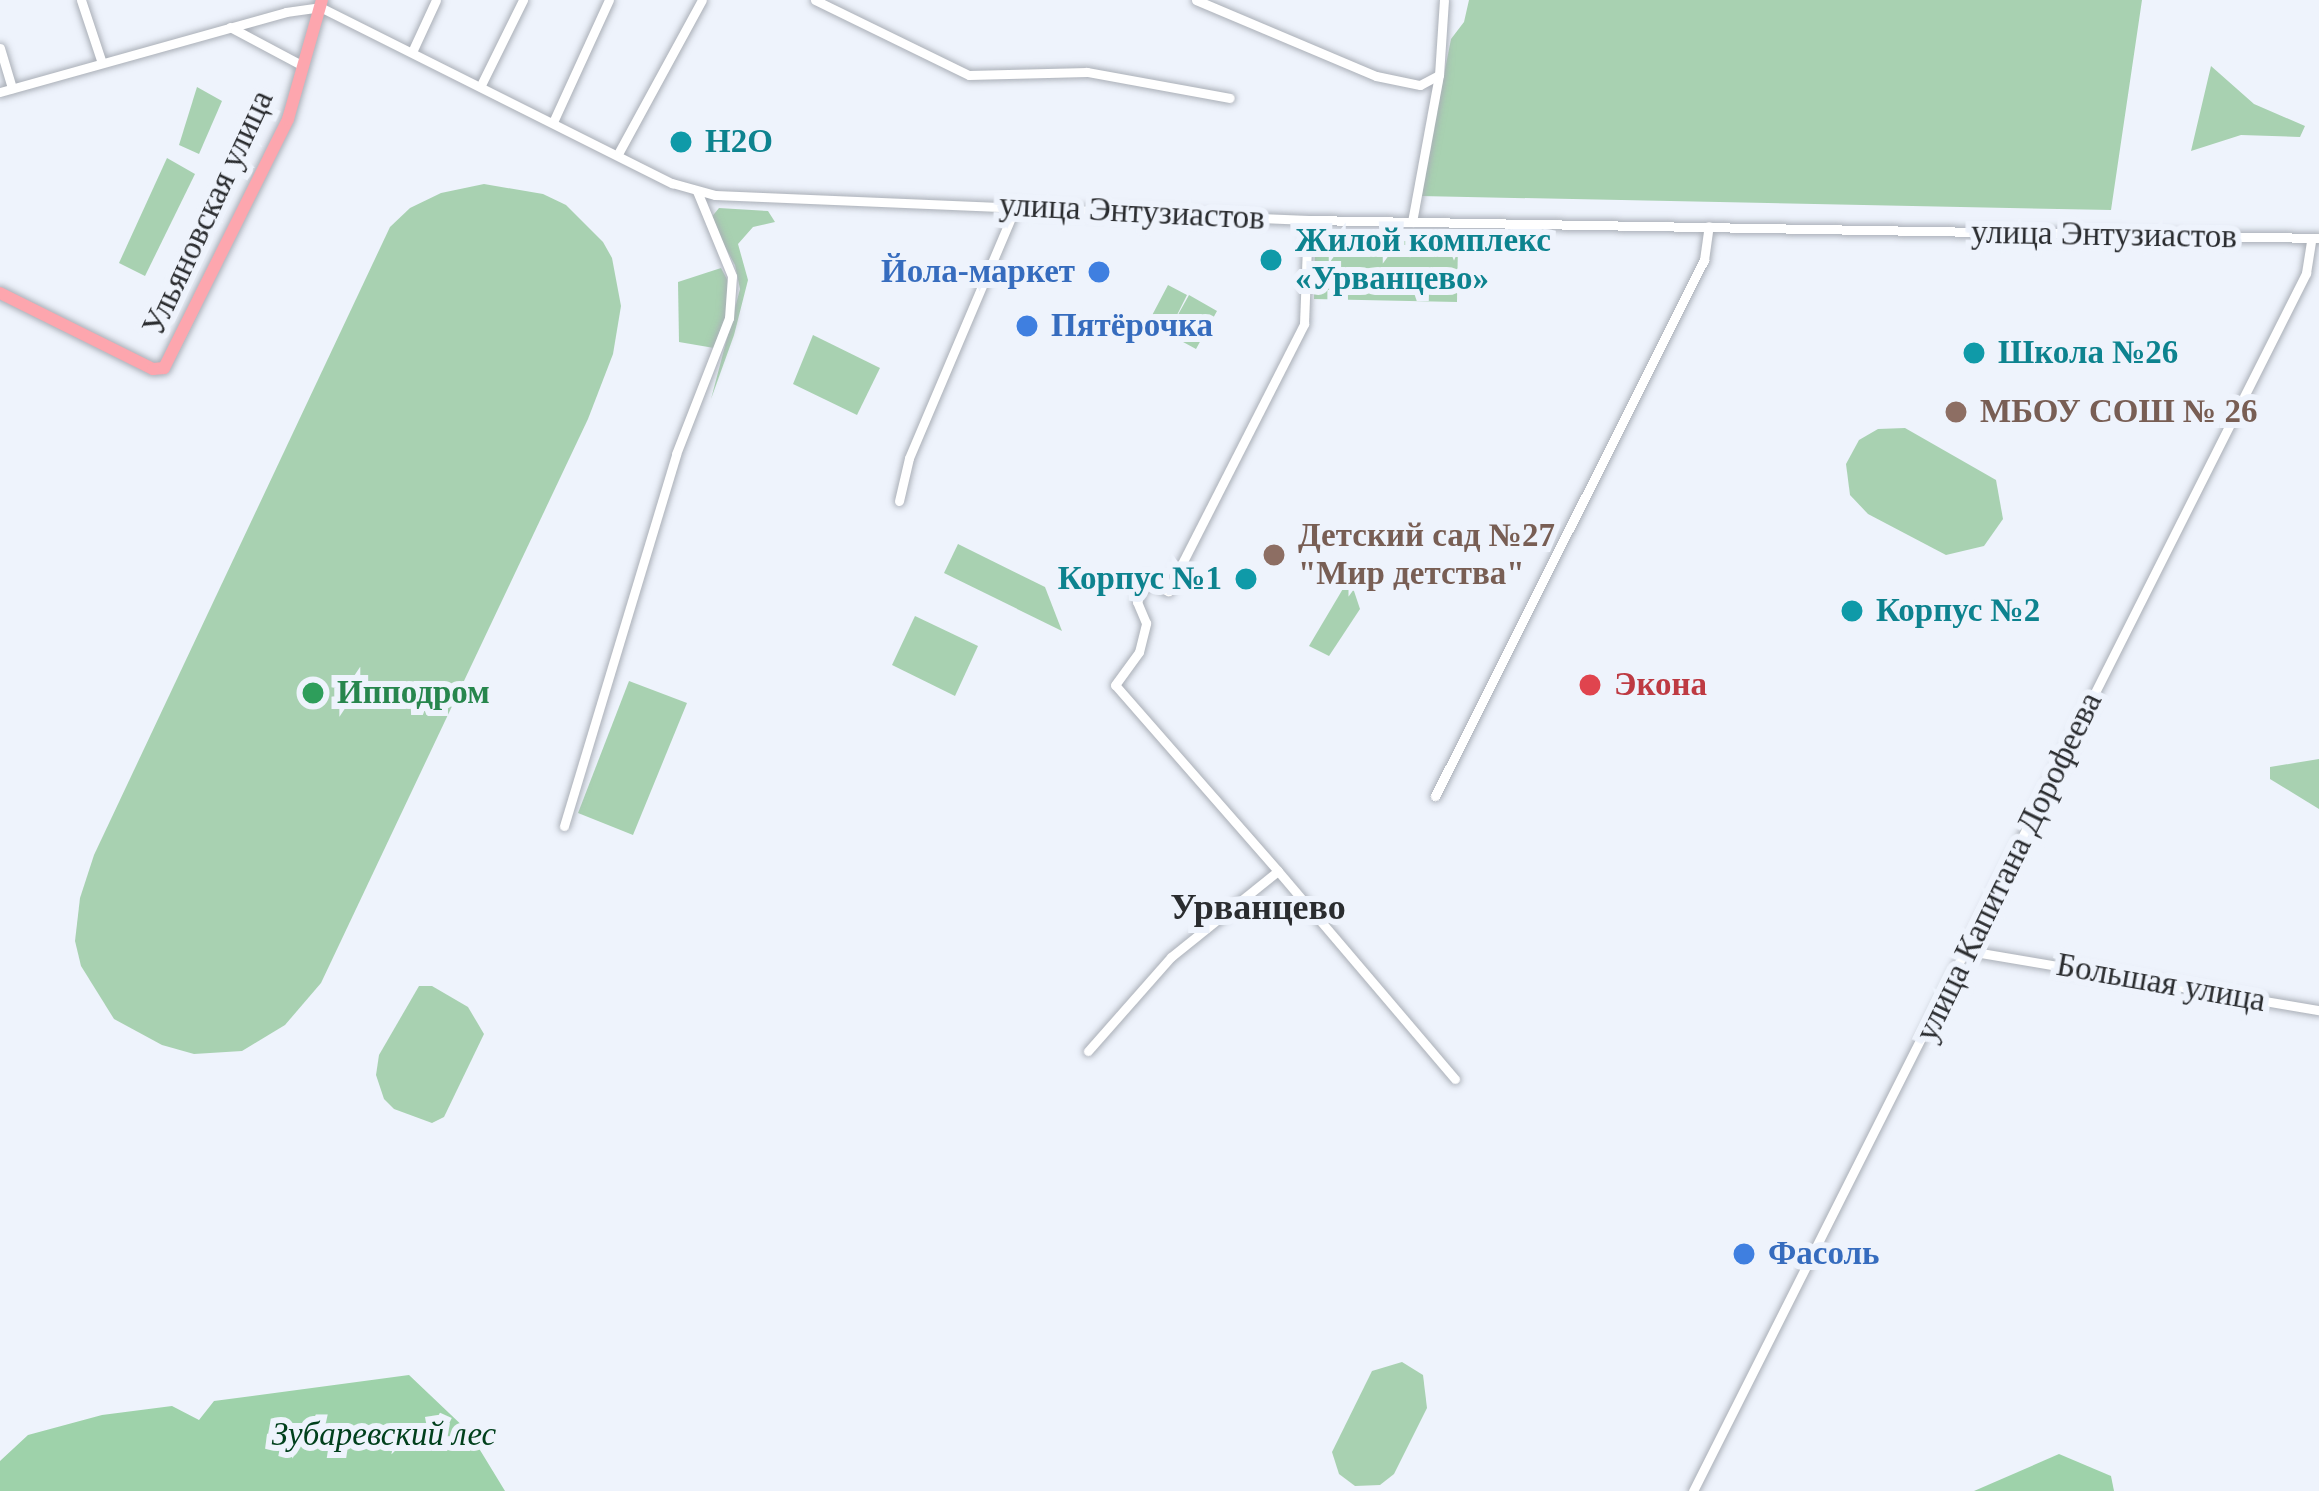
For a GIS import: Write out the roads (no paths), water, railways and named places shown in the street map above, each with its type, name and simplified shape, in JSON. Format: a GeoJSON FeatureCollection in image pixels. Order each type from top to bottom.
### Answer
{"type":"FeatureCollection","features":[{"type":"Feature","properties":{"kind":"main road","name":"Ульяновская улица"},"geometry":{"type":"LineString","coordinates":[[0,293],[153,369],[166,364],[278,141],[321,4]]}},
{"type":"Feature","properties":{"kind":"street"},"geometry":{"type":"LineString","coordinates":[[81,0],[102,63]]}},
{"type":"Feature","properties":{"kind":"street"},"geometry":{"type":"LineString","coordinates":[[412,52],[436,0]]}},
{"type":"Feature","properties":{"kind":"street"},"geometry":{"type":"LineString","coordinates":[[481,85],[523,0]]}},
{"type":"Feature","properties":{"kind":"street"},"geometry":{"type":"LineString","coordinates":[[554,120],[608,0]]}},
{"type":"Feature","properties":{"kind":"street"},"geometry":{"type":"LineString","coordinates":[[619,152],[702,0]]}},
{"type":"Feature","properties":{"kind":"street"},"geometry":{"type":"LineString","coordinates":[[815,0],[969,75],[1087,72],[1230,98]]}},
{"type":"Feature","properties":{"kind":"street"},"geometry":{"type":"LineString","coordinates":[[1196,0],[1376,76],[1420,85],[1439,75]]}},
{"type":"Feature","properties":{"kind":"street"},"geometry":{"type":"LineString","coordinates":[[1412,222],[1439,75],[1444,0]]}},
{"type":"Feature","properties":{"kind":"street"},"geometry":{"type":"LineString","coordinates":[[0,48],[6,90],[230,27],[285,6],[321,4]]}},
{"type":"Feature","properties":{"kind":"street","name":"улица Энтузиастов"},"geometry":{"type":"LineString","coordinates":[[321,4],[698,191],[1308,220],[2315,239]]}},
{"type":"Feature","properties":{"kind":"street"},"geometry":{"type":"LineString","coordinates":[[230,27],[303,66]]}},
{"type":"Feature","properties":{"kind":"street"},"geometry":{"type":"LineString","coordinates":[[564,826],[676,454],[729,318],[732,276],[706,224],[698,191]]}},
{"type":"Feature","properties":{"kind":"street"},"geometry":{"type":"LineString","coordinates":[[899,501],[909,458],[1016,206]]}},
{"type":"Feature","properties":{"kind":"street"},"geometry":{"type":"LineString","coordinates":[[1308,220],[1304,324],[1168,591],[1146,580],[1137,602],[1146,623],[1139,652],[1115,686],[1154,724],[1455,1079]]}},
{"type":"Feature","properties":{"kind":"street"},"geometry":{"type":"LineString","coordinates":[[1435,796],[1704,260],[1709,226]]}},
{"type":"Feature","properties":{"kind":"street","name":"улица Капитана Дорофеева"},"geometry":{"type":"LineString","coordinates":[[1693,1491],[1969,951],[2306,273],[2315,239]]}},
{"type":"Feature","properties":{"kind":"street"},"geometry":{"type":"LineString","coordinates":[[1088,1051],[1171,957],[1278,871]]}},
{"type":"Feature","properties":{"kind":"street","name":"Большая улица"},"geometry":{"type":"LineString","coordinates":[[1969,951],[2319,1010]]}},
{"type":"Feature","properties":{"kind":"place","name":"H2O"},"geometry":{"type":"Point","coordinates":[681,142]}},
{"type":"Feature","properties":{"kind":"place","name":"Жилой комплекс «Урванцево»"},"geometry":{"type":"Point","coordinates":[1271,260]}},
{"type":"Feature","properties":{"kind":"place","name":"Йола-маркет"},"geometry":{"type":"Point","coordinates":[1099,272]}},
{"type":"Feature","properties":{"kind":"place","name":"Пятёрочка"},"geometry":{"type":"Point","coordinates":[1027,326]}},
{"type":"Feature","properties":{"kind":"place","name":"Школа №26"},"geometry":{"type":"Point","coordinates":[1974,353]}},
{"type":"Feature","properties":{"kind":"place","name":"МБОУ СОШ № 26"},"geometry":{"type":"Point","coordinates":[1956,412]}},
{"type":"Feature","properties":{"kind":"place","name":"Детский сад №27 \"Мир детства\""},"geometry":{"type":"Point","coordinates":[1274,555]}},
{"type":"Feature","properties":{"kind":"place","name":"Корпус №1"},"geometry":{"type":"Point","coordinates":[1246,579]}},
{"type":"Feature","properties":{"kind":"place","name":"Корпус №2"},"geometry":{"type":"Point","coordinates":[1852,611]}},
{"type":"Feature","properties":{"kind":"place","name":"Экона"},"geometry":{"type":"Point","coordinates":[1590,685]}},
{"type":"Feature","properties":{"kind":"place","name":"Ипподром"},"geometry":{"type":"Point","coordinates":[313,693]}},
{"type":"Feature","properties":{"kind":"place","name":"Фасоль"},"geometry":{"type":"Point","coordinates":[1744,1254]}},
{"type":"Feature","properties":{"kind":"district","name":"Урванцево"},"geometry":{"type":"Point","coordinates":[1258,908]}},
{"type":"Feature","properties":{"kind":"park label","name":"Зубаревский лес"},"geometry":{"type":"Point","coordinates":[384,1435]}}]}
